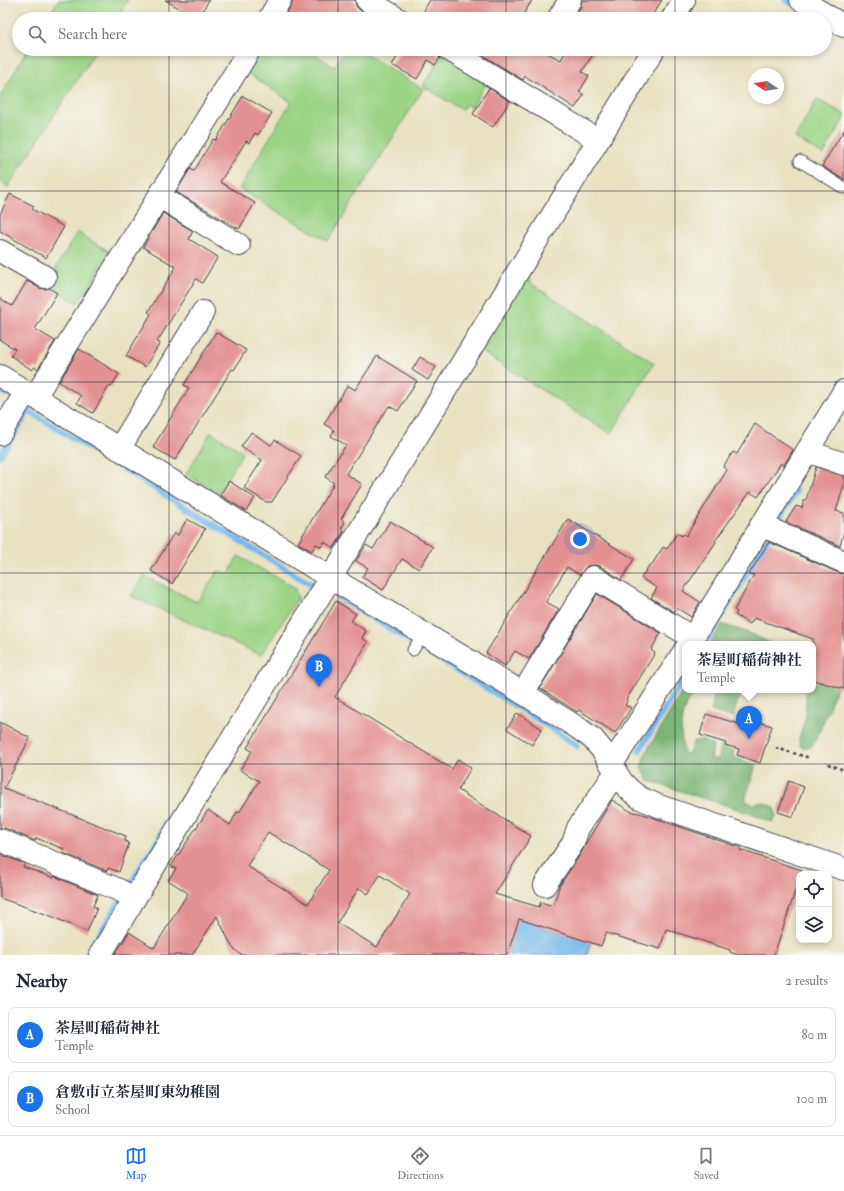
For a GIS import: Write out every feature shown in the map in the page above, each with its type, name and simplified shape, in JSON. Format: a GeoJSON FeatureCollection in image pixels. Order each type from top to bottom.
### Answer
{"type":"FeatureCollection","features":[{"type":"Feature","properties":{"kind":"street"},"geometry":{"type":"LineString","coordinates":[[273,12],[280,0]]}},
{"type":"Feature","properties":{"kind":"street"},"geometry":{"type":"LineString","coordinates":[[366,0],[386,12]]}},
{"type":"Feature","properties":{"kind":"street"},"geometry":{"type":"LineString","coordinates":[[562,12],[570,0]]}},
{"type":"Feature","properties":{"kind":"street"},"geometry":{"type":"LineString","coordinates":[[676,12],[684,0]]}},
{"type":"Feature","properties":{"kind":"street"},"geometry":{"type":"LineString","coordinates":[[801,0],[821,12]]}},
{"type":"Feature","properties":{"kind":"street"},"geometry":{"type":"LineString","coordinates":[[832,19],[844,26]]}},
{"type":"Feature","properties":{"kind":"street"},"geometry":{"type":"LineString","coordinates":[[0,434],[31,395],[159,196],[246,56]]}},
{"type":"Feature","properties":{"kind":"street"},"geometry":{"type":"LineString","coordinates":[[460,56],[592,136]]}},
{"type":"Feature","properties":{"kind":"street"},"geometry":{"type":"LineString","coordinates":[[100,955],[127,894],[331,578],[592,136],[649,56]]}},
{"type":"Feature","properties":{"kind":"street"},"geometry":{"type":"LineString","coordinates":[[159,196],[239,245]]}},
{"type":"Feature","properties":{"kind":"street"},"geometry":{"type":"LineString","coordinates":[[0,251],[46,277]]}},
{"type":"Feature","properties":{"kind":"street"},"geometry":{"type":"LineString","coordinates":[[119,449],[203,312]]}},
{"type":"Feature","properties":{"kind":"street"},"geometry":{"type":"LineString","coordinates":[[0,376],[331,578],[419,641],[523,693],[578,728],[593,739],[622,782],[640,798],[659,806],[844,869]]}},
{"type":"Feature","properties":{"kind":"street"},"geometry":{"type":"LineString","coordinates":[[691,641],[767,528],[814,454],[844,391]]}},
{"type":"Feature","properties":{"kind":"street"},"geometry":{"type":"LineString","coordinates":[[814,454],[844,464]]}},
{"type":"Feature","properties":{"kind":"street"},"geometry":{"type":"LineString","coordinates":[[767,528],[844,562]]}},
{"type":"Feature","properties":{"kind":"street"},"geometry":{"type":"LineString","coordinates":[[523,693],[593,577],[685,641]]}},
{"type":"Feature","properties":{"kind":"street"},"geometry":{"type":"LineString","coordinates":[[545,885],[573,843],[578,828],[682,656]]}},
{"type":"Feature","properties":{"kind":"street"},"geometry":{"type":"LineString","coordinates":[[0,840],[127,894]]}},
{"type":"Feature","properties":{"kind":"lane"},"geometry":{"type":"LineString","coordinates":[[800,161],[844,188]]}},
{"type":"Feature","properties":{"kind":"path"},"geometry":{"type":"LineString","coordinates":[[776,748],[810,758]]}},
{"type":"Feature","properties":{"kind":"path"},"geometry":{"type":"LineString","coordinates":[[828,764],[844,770]]}},
{"type":"Feature","properties":{"kind":"green space"},"geometry":{"type":"Polygon","coordinates":[[[58,0],[128,0],[120,12],[51,12],[58,0]]]}},
{"type":"Feature","properties":{"kind":"green space"},"geometry":{"type":"Polygon","coordinates":[[[24,56],[92,56],[8,187],[0,182],[0,96],[24,56]]]}},
{"type":"Feature","properties":{"kind":"green space"},"geometry":{"type":"Polygon","coordinates":[[[256,56],[318,56],[334,67],[341,56],[369,56],[423,89],[328,241],[239,189],[291,102],[246,72],[256,56]]]}},
{"type":"Feature","properties":{"kind":"green space"},"geometry":{"type":"Polygon","coordinates":[[[442,56],[446,56],[487,82],[471,108],[466,104],[462,110],[423,86],[442,56]]]}},
{"type":"Feature","properties":{"kind":"green space"},"geometry":{"type":"Polygon","coordinates":[[[817,99],[844,114],[844,119],[823,155],[795,138],[817,99]]]}},
{"type":"Feature","properties":{"kind":"green space"},"geometry":{"type":"Polygon","coordinates":[[[77,232],[110,252],[78,303],[46,285],[77,232]]]}},
{"type":"Feature","properties":{"kind":"green space"},"geometry":{"type":"Polygon","coordinates":[[[527,269],[530,283],[654,363],[611,434],[479,350],[527,269]]]}},
{"type":"Feature","properties":{"kind":"green space"},"geometry":{"type":"Polygon","coordinates":[[[211,432],[243,452],[218,494],[186,474],[211,432]]]}},
{"type":"Feature","properties":{"kind":"green space"},"geometry":{"type":"Polygon","coordinates":[[[238,556],[294,587],[298,598],[261,655],[131,596],[144,576],[197,602],[218,571],[229,573],[238,556]]]}},
{"type":"Feature","properties":{"kind":"green space"},"geometry":{"type":"Polygon","coordinates":[[[722,624],[752,634],[766,641],[712,641],[722,624]]]}},
{"type":"Feature","properties":{"kind":"green space"},"geometry":{"type":"Polygon","coordinates":[[[826,669],[844,670],[816,740],[811,747],[804,749],[800,746],[799,739],[806,716],[806,693],[816,693],[816,683],[820,682],[826,669]]]}},
{"type":"Feature","properties":{"kind":"green space"},"geometry":{"type":"Polygon","coordinates":[[[682,692],[695,693],[687,703],[682,717],[681,736],[684,754],[689,753],[694,741],[702,740],[713,745],[711,758],[717,760],[721,746],[734,751],[733,757],[756,765],[745,800],[753,805],[761,802],[774,807],[776,816],[772,822],[737,809],[649,781],[641,768],[645,754],[682,692]]]}},
{"type":"Feature","properties":{"kind":"green space"},"geometry":{"type":"Polygon","coordinates":[[[714,693],[742,693],[733,718],[711,711],[714,693]]]}},
{"type":"Feature","properties":{"kind":"water"},"geometry":{"type":"Polygon","coordinates":[[[519,919],[591,942],[587,955],[507,955],[519,919]]]}},
{"type":"Feature","properties":{"kind":"building"},"geometry":{"type":"Polygon","coordinates":[[[165,0],[209,0],[202,12],[186,12],[165,0]]]}},
{"type":"Feature","properties":{"kind":"building"},"geometry":{"type":"Polygon","coordinates":[[[294,0],[355,0],[356,6],[363,12],[287,12],[294,0]]]}},
{"type":"Feature","properties":{"kind":"building"},"geometry":{"type":"Polygon","coordinates":[[[430,0],[532,0],[525,12],[423,12],[430,0]]]}},
{"type":"Feature","properties":{"kind":"building"},"geometry":{"type":"Polygon","coordinates":[[[582,0],[662,0],[654,12],[578,12],[581,7],[582,0]]]}},
{"type":"Feature","properties":{"kind":"building"},"geometry":{"type":"Polygon","coordinates":[[[398,56],[438,56],[440,58],[435,65],[428,60],[417,79],[392,65],[398,56]]]}},
{"type":"Feature","properties":{"kind":"building"},"geometry":{"type":"Polygon","coordinates":[[[484,56],[553,56],[561,60],[563,56],[592,56],[582,72],[589,76],[579,92],[584,95],[575,108],[525,76],[523,80],[484,56]]]}},
{"type":"Feature","properties":{"kind":"building"},"geometry":{"type":"Polygon","coordinates":[[[489,88],[510,101],[493,127],[473,114],[489,88]]]}},
{"type":"Feature","properties":{"kind":"building"},"geometry":{"type":"Polygon","coordinates":[[[243,96],[272,113],[258,135],[255,133],[249,143],[246,141],[220,182],[255,203],[239,229],[176,192],[190,169],[194,171],[213,139],[216,140],[243,96]]]}},
{"type":"Feature","properties":{"kind":"building"},"geometry":{"type":"Polygon","coordinates":[[[844,130],[844,180],[822,166],[844,130]]]}},
{"type":"Feature","properties":{"kind":"building"},"geometry":{"type":"Polygon","coordinates":[[[10,194],[34,206],[32,209],[64,227],[46,258],[0,231],[0,214],[10,194]]]}},
{"type":"Feature","properties":{"kind":"building"},"geometry":{"type":"Polygon","coordinates":[[[163,213],[193,231],[189,239],[218,257],[202,283],[196,279],[157,342],[160,343],[145,367],[126,356],[151,314],[148,312],[176,267],[143,247],[163,213]]]}},
{"type":"Feature","properties":{"kind":"building"},"geometry":{"type":"Polygon","coordinates":[[[27,281],[39,288],[49,288],[57,293],[35,329],[55,341],[38,369],[35,367],[32,370],[11,356],[15,349],[0,340],[0,298],[12,306],[27,281]]]}},
{"type":"Feature","properties":{"kind":"building"},"geometry":{"type":"Polygon","coordinates":[[[216,332],[246,350],[234,370],[232,369],[175,460],[153,447],[189,388],[184,385],[216,332]]]}},
{"type":"Feature","properties":{"kind":"building"},"geometry":{"type":"Polygon","coordinates":[[[79,349],[119,374],[111,387],[109,386],[93,413],[77,403],[81,396],[59,382],[79,349]]]}},
{"type":"Feature","properties":{"kind":"building"},"geometry":{"type":"Polygon","coordinates":[[[377,356],[417,381],[398,411],[389,406],[346,474],[362,484],[341,519],[345,522],[341,529],[344,531],[334,548],[324,542],[321,547],[316,544],[312,551],[298,543],[334,483],[325,477],[346,445],[331,436],[334,430],[324,424],[348,385],[355,390],[377,356]]]}},
{"type":"Feature","properties":{"kind":"building"},"geometry":{"type":"Polygon","coordinates":[[[420,357],[436,367],[428,380],[412,370],[420,357]]]}},
{"type":"Feature","properties":{"kind":"building"},"geometry":{"type":"Polygon","coordinates":[[[755,424],[793,450],[784,465],[781,463],[758,497],[750,492],[715,541],[716,542],[683,591],[700,602],[691,617],[677,608],[674,612],[651,598],[657,588],[641,578],[650,564],[651,566],[663,547],[667,549],[677,533],[682,536],[684,534],[686,536],[727,470],[723,467],[733,452],[737,454],[755,424]]]}},
{"type":"Feature","properties":{"kind":"building"},"geometry":{"type":"Polygon","coordinates":[[[251,432],[271,445],[275,440],[301,456],[272,502],[266,502],[244,488],[262,460],[241,447],[251,432]]]}},
{"type":"Feature","properties":{"kind":"building"},"geometry":{"type":"Polygon","coordinates":[[[816,467],[844,476],[844,485],[836,511],[844,513],[844,531],[840,546],[786,522],[796,506],[802,508],[804,500],[806,500],[816,467]]]}},
{"type":"Feature","properties":{"kind":"building"},"geometry":{"type":"Polygon","coordinates":[[[229,481],[255,498],[246,511],[220,495],[229,481]]]}},
{"type":"Feature","properties":{"kind":"building"},"geometry":{"type":"Polygon","coordinates":[[[187,519],[205,529],[172,584],[151,571],[174,533],[178,535],[187,519]]]}},
{"type":"Feature","properties":{"kind":"building"},"geometry":{"type":"Polygon","coordinates":[[[568,519],[634,559],[621,580],[600,566],[587,566],[580,575],[567,567],[546,602],[559,609],[529,659],[515,651],[505,666],[486,653],[568,519]]]}},
{"type":"Feature","properties":{"kind":"building"},"geometry":{"type":"Polygon","coordinates":[[[390,521],[433,547],[419,569],[402,559],[383,590],[362,577],[368,568],[356,561],[366,545],[373,549],[390,521]]]}},
{"type":"Feature","properties":{"kind":"building"},"geometry":{"type":"Polygon","coordinates":[[[769,542],[844,574],[844,689],[816,681],[816,641],[754,618],[750,624],[735,615],[737,612],[734,610],[754,575],[749,574],[769,542]]]}},
{"type":"Feature","properties":{"kind":"building"},"geometry":{"type":"Polygon","coordinates":[[[597,594],[661,633],[651,650],[655,653],[626,700],[625,705],[631,708],[615,733],[579,710],[577,712],[540,688],[597,594]]]}},
{"type":"Feature","properties":{"kind":"building"},"geometry":{"type":"Polygon","coordinates":[[[336,601],[356,614],[351,621],[366,631],[362,638],[368,642],[335,697],[452,769],[458,759],[471,768],[458,790],[531,836],[495,894],[539,907],[541,902],[553,906],[559,887],[583,850],[612,800],[630,811],[643,814],[741,848],[740,850],[802,870],[796,871],[796,889],[774,955],[738,955],[730,952],[730,950],[666,929],[660,949],[606,933],[601,946],[519,919],[507,955],[241,955],[232,947],[217,916],[192,955],[115,955],[129,932],[154,948],[188,893],[168,880],[176,869],[171,866],[208,810],[230,825],[237,812],[239,813],[259,781],[240,770],[252,751],[247,748],[336,601]],[[268,832],[247,866],[308,904],[329,870],[268,832]],[[380,875],[368,894],[359,888],[337,923],[377,947],[410,894],[380,875]]]}},
{"type":"Feature","properties":{"kind":"building"},"geometry":{"type":"Polygon","coordinates":[[[517,713],[542,729],[532,745],[507,729],[517,713]]]}},
{"type":"Feature","properties":{"kind":"building"},"geometry":{"type":"Polygon","coordinates":[[[706,714],[746,726],[748,719],[772,726],[760,763],[737,755],[739,749],[725,745],[726,743],[700,735],[706,714]]]}},
{"type":"Feature","properties":{"kind":"building"},"geometry":{"type":"Polygon","coordinates":[[[0,722],[30,738],[4,788],[126,836],[125,841],[129,843],[119,872],[108,868],[107,871],[63,853],[64,849],[36,838],[35,841],[5,828],[0,828],[0,722]]]}},
{"type":"Feature","properties":{"kind":"building"},"geometry":{"type":"Polygon","coordinates":[[[789,781],[804,787],[793,817],[778,812],[789,781]]]}},
{"type":"Feature","properties":{"kind":"building"},"geometry":{"type":"Polygon","coordinates":[[[0,854],[25,864],[23,867],[54,878],[54,876],[98,895],[93,906],[97,908],[87,932],[51,916],[0,898],[0,854]]]}},
{"type":"Feature","properties":{"kind":"waterway"},"geometry":{"type":"LineString","coordinates":[[786,0],[798,7]]}},
{"type":"Feature","properties":{"kind":"waterway"},"geometry":{"type":"LineString","coordinates":[[0,390],[7,394]]}},
{"type":"Feature","properties":{"kind":"waterway"},"geometry":{"type":"LineString","coordinates":[[27,410],[315,587]]}},
{"type":"Feature","properties":{"kind":"waterway"},"geometry":{"type":"LineString","coordinates":[[0,456],[29,411]]}},
{"type":"Feature","properties":{"kind":"waterway"},"geometry":{"type":"LineString","coordinates":[[707,641],[796,491]]}},
{"type":"Feature","properties":{"kind":"waterway"},"geometry":{"type":"LineString","coordinates":[[309,592],[315,582]]}},
{"type":"Feature","properties":{"kind":"waterway"},"geometry":{"type":"LineString","coordinates":[[338,597],[550,727],[577,746]]}},
{"type":"Feature","properties":{"kind":"waterway"},"geometry":{"type":"LineString","coordinates":[[639,751],[682,681]]}},
{"type":"Feature","properties":{"kind":"waterway"},"geometry":{"type":"LineString","coordinates":[[87,955],[192,784]]}},
{"type":"Feature","properties":{"kind":"place","name":"倉敷市立茶屋町東幼稚園"},"geometry":{"type":"Point","coordinates":[319,687]}},
{"type":"Feature","properties":{"kind":"place","name":"茶屋町稲荷神社"},"geometry":{"type":"Point","coordinates":[749,739]}}]}
